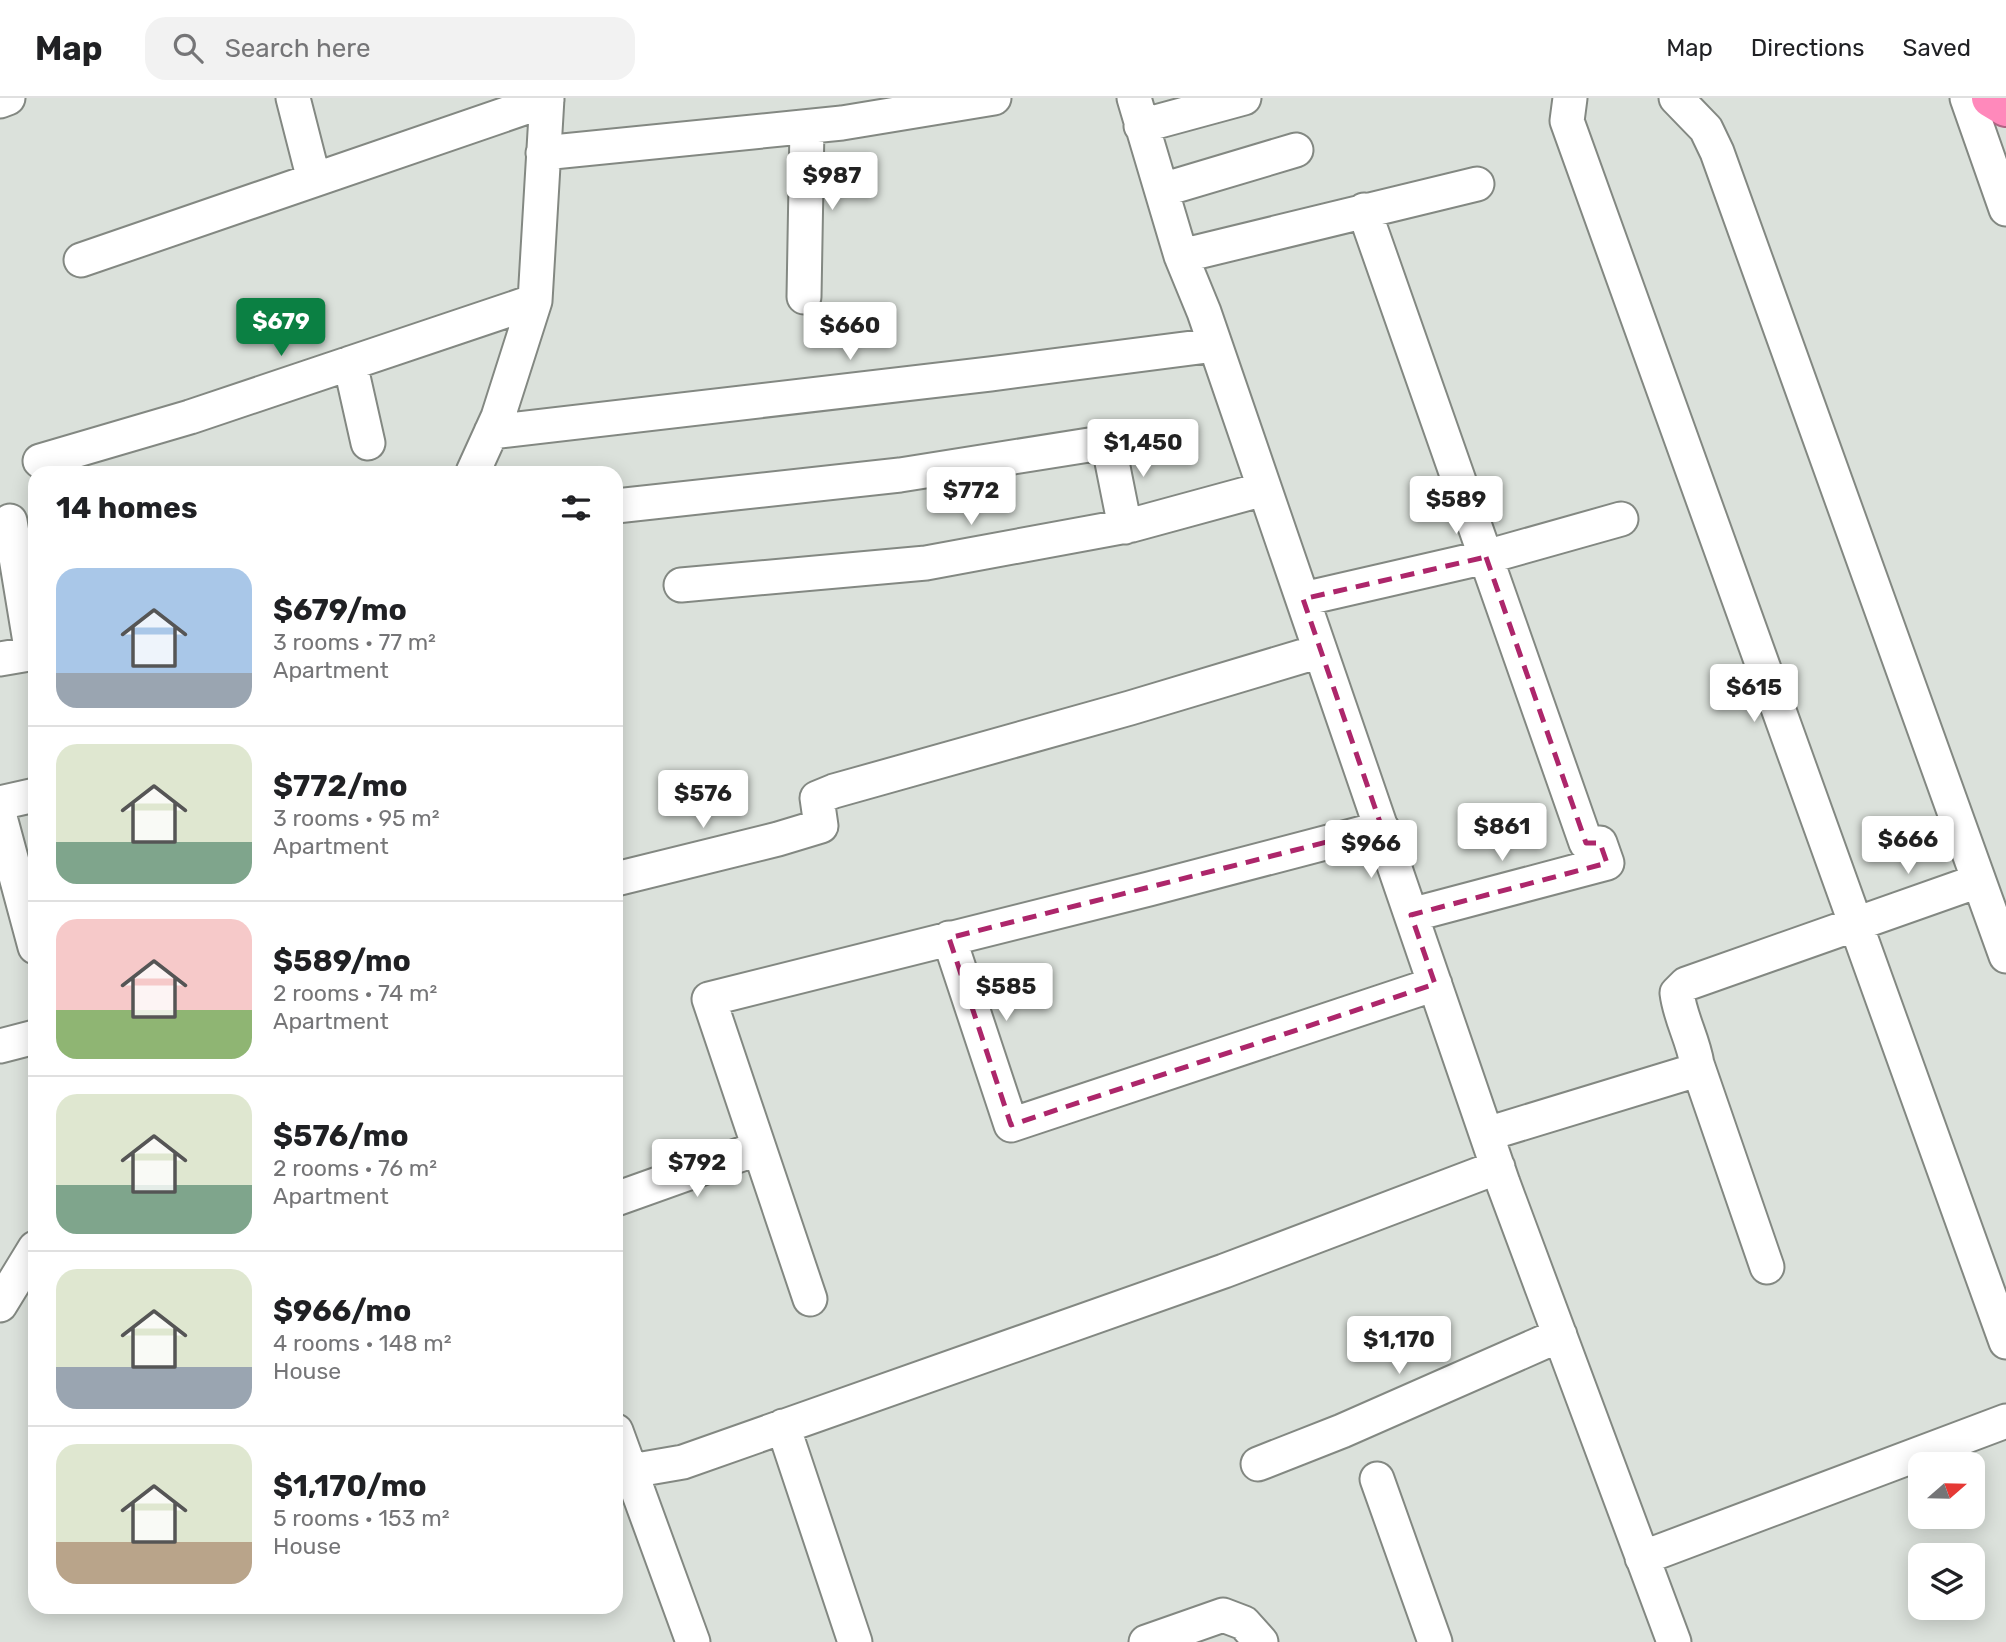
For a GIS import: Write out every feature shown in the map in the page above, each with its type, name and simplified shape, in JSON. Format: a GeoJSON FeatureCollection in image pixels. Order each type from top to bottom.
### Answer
{"type":"FeatureCollection","features":[{"type":"Feature","properties":{"kind":"highway"},"geometry":{"type":"LineString","coordinates":[[1991,98],[2006,107]]}},
{"type":"Feature","properties":{"kind":"street"},"geometry":{"type":"LineString","coordinates":[[0,101],[8,98]]}},
{"type":"Feature","properties":{"kind":"street"},"geometry":{"type":"LineString","coordinates":[[293,98],[314,180]]}},
{"type":"Feature","properties":{"kind":"street"},"geometry":{"type":"LineString","coordinates":[[543,153],[842,123],[994,98]]}},
{"type":"Feature","properties":{"kind":"street"},"geometry":{"type":"LineString","coordinates":[[1244,98],[1137,112],[1181,256],[1215,345],[1498,1167],[1643,1558],[1665,1640]]}},
{"type":"Feature","properties":{"kind":"street"},"geometry":{"type":"LineString","coordinates":[[1570,98],[1567,121],[2006,1342]]}},
{"type":"Feature","properties":{"kind":"street"},"geometry":{"type":"LineString","coordinates":[[1676,98],[1706,128],[1717,152],[2006,956]]}},
{"type":"Feature","properties":{"kind":"street"},"geometry":{"type":"LineString","coordinates":[[1967,98],[2006,209]]}},
{"type":"Feature","properties":{"kind":"street"},"geometry":{"type":"LineString","coordinates":[[81,260],[547,99],[536,300],[498,417],[475,466]]}},
{"type":"Feature","properties":{"kind":"street"},"geometry":{"type":"LineString","coordinates":[[804,297],[807,127]]}},
{"type":"Feature","properties":{"kind":"street"},"geometry":{"type":"LineString","coordinates":[[1161,190],[1296,150]]}},
{"type":"Feature","properties":{"kind":"street"},"geometry":{"type":"LineString","coordinates":[[1181,256],[1477,184]]}},
{"type":"Feature","properties":{"kind":"street"},"geometry":{"type":"LineString","coordinates":[[1363,210],[1586,843],[1600,843],[1607,863],[1411,915]]}},
{"type":"Feature","properties":{"kind":"street"},"geometry":{"type":"LineString","coordinates":[[40,461],[190,417],[536,300]]}},
{"type":"Feature","properties":{"kind":"street"},"geometry":{"type":"LineString","coordinates":[[491,432],[1215,345]]}},
{"type":"Feature","properties":{"kind":"street"},"geometry":{"type":"LineString","coordinates":[[350,363],[368,443]]}},
{"type":"Feature","properties":{"kind":"street"},"geometry":{"type":"LineString","coordinates":[[623,505],[900,475],[1108,442],[1125,527]]}},
{"type":"Feature","properties":{"kind":"street"},"geometry":{"type":"LineString","coordinates":[[681,585],[926,563],[1125,527],[1264,489]]}},
{"type":"Feature","properties":{"kind":"street"},"geometry":{"type":"LineString","coordinates":[[1303,599],[1486,557],[1621,519]]}},
{"type":"Feature","properties":{"kind":"street"},"geometry":{"type":"LineString","coordinates":[[10,521],[22,655]]}},
{"type":"Feature","properties":{"kind":"street"},"geometry":{"type":"LineString","coordinates":[[623,877],[821,826],[817,798],[834,791],[1130,708],[1320,651]]}},
{"type":"Feature","properties":{"kind":"street"},"geometry":{"type":"LineString","coordinates":[[0,803],[28,797]]}},
{"type":"Feature","properties":{"kind":"street"},"geometry":{"type":"LineString","coordinates":[[0,817],[28,921]]}},
{"type":"Feature","properties":{"kind":"street"},"geometry":{"type":"LineString","coordinates":[[810,1298],[709,999],[1381,828]]}},
{"type":"Feature","properties":{"kind":"street"},"geometry":{"type":"LineString","coordinates":[[1767,1267],[1697,1064],[1695,1049],[1679,1007],[1677,993],[1686,984],[1978,881]]}},
{"type":"Feature","properties":{"kind":"street"},"geometry":{"type":"LineString","coordinates":[[949,938],[1011,1125],[1435,985]]}},
{"type":"Feature","properties":{"kind":"street"},"geometry":{"type":"LineString","coordinates":[[0,1046],[28,1039]]}},
{"type":"Feature","properties":{"kind":"street"},"geometry":{"type":"LineString","coordinates":[[1487,1134],[1687,1073],[1697,1064]]}},
{"type":"Feature","properties":{"kind":"street"},"geometry":{"type":"LineString","coordinates":[[623,1197],[759,1148]]}},
{"type":"Feature","properties":{"kind":"street"},"geometry":{"type":"LineString","coordinates":[[631,1471],[683,1462],[1224,1271],[1498,1167]]}},
{"type":"Feature","properties":{"kind":"street"},"geometry":{"type":"LineString","coordinates":[[0,1306],[28,1260]]}},
{"type":"Feature","properties":{"kind":"street"},"geometry":{"type":"LineString","coordinates":[[1258,1464],[1560,1335]]}},
{"type":"Feature","properties":{"kind":"street"},"geometry":{"type":"LineString","coordinates":[[1643,1558],[2006,1421]]}},
{"type":"Feature","properties":{"kind":"street"},"geometry":{"type":"LineString","coordinates":[[783,1426],[855,1642]]}},
{"type":"Feature","properties":{"kind":"street"},"geometry":{"type":"LineString","coordinates":[[623,1450],[693,1642]]}},
{"type":"Feature","properties":{"kind":"street"},"geometry":{"type":"LineString","coordinates":[[1377,1479],[1435,1642]]}},
{"type":"Feature","properties":{"kind":"street"},"geometry":{"type":"LineString","coordinates":[[1146,1642],[1223,1615],[1244,1623],[1261,1642]]}},
{"type":"Feature","properties":{"kind":"highlighted area"},"geometry":{"type":"Polygon","coordinates":[[[1486,557],[1586,843],[1600,843],[1607,863],[1411,915],[1435,984],[1011,1125],[949,938],[1382,828],[1303,599],[1486,557]]]}}]}
